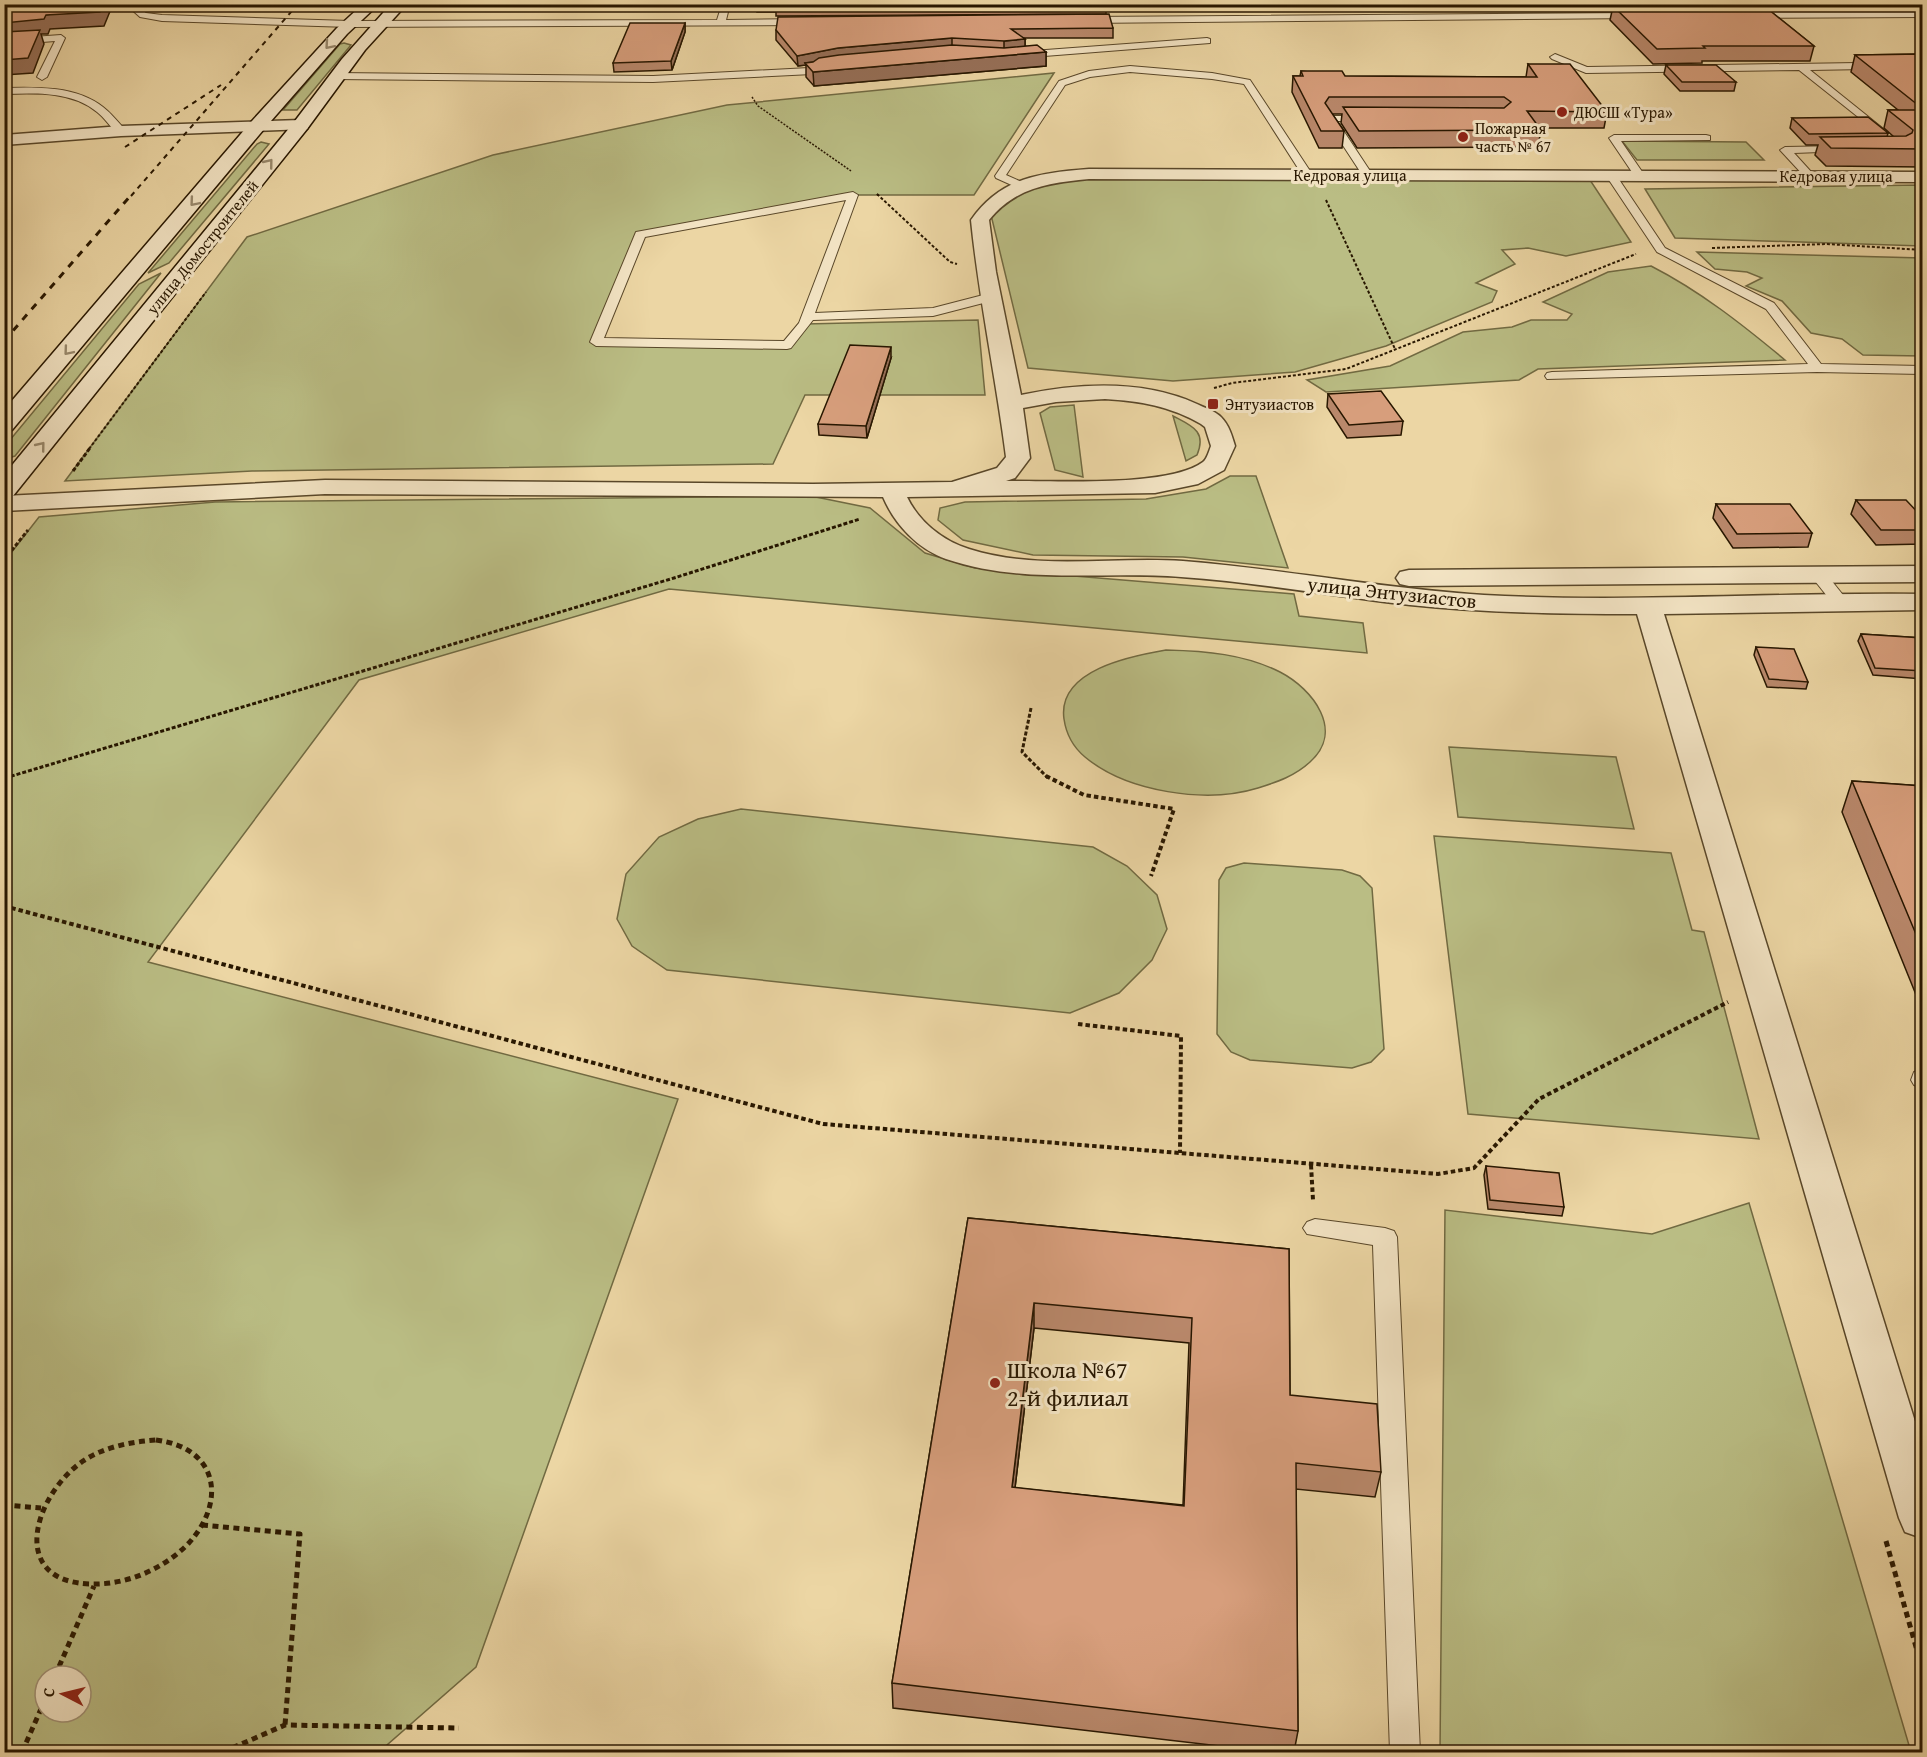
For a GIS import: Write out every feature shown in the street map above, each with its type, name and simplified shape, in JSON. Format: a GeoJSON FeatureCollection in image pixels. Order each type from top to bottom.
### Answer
{"type":"FeatureCollection","features":[{"type":"Feature","properties":{"kind":"street","name":"улица Домостроителей"},"geometry":{"type":"LineString","coordinates":[[4,426],[258,125],[350,24],[372,4]]}},
{"type":"Feature","properties":{"kind":"street","name":"улица Домостроителей"},"geometry":{"type":"LineString","coordinates":[[4,491],[301,124],[336,76],[379,24],[400,4]]}},
{"type":"Feature","properties":{"kind":"street"},"geometry":{"type":"LineString","coordinates":[[4,140],[121,131],[301,124]]}},
{"type":"Feature","properties":{"kind":"street","name":"Кедровая улица"},"geometry":{"type":"LineString","coordinates":[[953,489],[1006,473],[1018,458],[980,220],[1002,194],[1020,185],[1046,178],[1089,174],[1923,177]]}},
{"type":"Feature","properties":{"kind":"street"},"geometry":{"type":"LineString","coordinates":[[4,504],[325,487],[895,499],[953,489],[1155,486],[1189,479],[1215,465],[1223,446],[1214,422],[1167,400],[1114,393],[1047,395],[1011,404]]}},
{"type":"Feature","properties":{"kind":"street","name":"улица Энтузиастов"},"geometry":{"type":"LineString","coordinates":[[895,499],[905,517],[930,540],[962,556],[998,564],[1178,569],[1265,577],[1394,597],[1486,603],[1648,605],[1923,602]]}},
{"type":"Feature","properties":{"kind":"street"},"geometry":{"type":"LineString","coordinates":[[1330,587],[1358,580],[1400,578],[1817,573],[1923,574]]}},
{"type":"Feature","properties":{"kind":"street"},"geometry":{"type":"LineString","coordinates":[[1648,605],[1923,1518]]}},
{"type":"Feature","properties":{"kind":"lane"},"geometry":{"type":"LineString","coordinates":[[137,4],[135,9],[143,15],[162,18],[350,24],[820,21]]}},
{"type":"Feature","properties":{"kind":"lane"},"geometry":{"type":"LineString","coordinates":[[721,22],[726,4]]}},
{"type":"Feature","properties":{"kind":"lane"},"geometry":{"type":"LineString","coordinates":[[1744,15],[1923,14]]}},
{"type":"Feature","properties":{"kind":"lane"},"geometry":{"type":"LineString","coordinates":[[1078,20],[1649,16]]}},
{"type":"Feature","properties":{"kind":"lane"},"geometry":{"type":"LineString","coordinates":[[4,42],[61,38],[38,77],[48,90]]}},
{"type":"Feature","properties":{"kind":"lane"},"geometry":{"type":"LineString","coordinates":[[1004,56],[1207,42]]}},
{"type":"Feature","properties":{"kind":"lane"},"geometry":{"type":"LineString","coordinates":[[1555,57],[1586,70],[1923,65]]}},
{"type":"Feature","properties":{"kind":"lane"},"geometry":{"type":"LineString","coordinates":[[336,76],[653,79],[812,71],[816,67],[839,63]]}},
{"type":"Feature","properties":{"kind":"lane"},"geometry":{"type":"LineString","coordinates":[[1802,66],[1892,141]]}},
{"type":"Feature","properties":{"kind":"lane"},"geometry":{"type":"LineString","coordinates":[[1020,185],[1000,176],[1062,83],[1089,74],[1130,69],[1212,76],[1247,82],[1307,174]]}},
{"type":"Feature","properties":{"kind":"lane"},"geometry":{"type":"LineString","coordinates":[[4,91],[48,90],[73,96],[95,106],[111,118],[116,128],[121,131]]}},
{"type":"Feature","properties":{"kind":"lane"},"geometry":{"type":"LineString","coordinates":[[1367,174],[1330,118],[1376,118]]}},
{"type":"Feature","properties":{"kind":"lane"},"geometry":{"type":"LineString","coordinates":[[1640,176],[1614,138],[1706,138]]}},
{"type":"Feature","properties":{"kind":"lane"},"geometry":{"type":"LineString","coordinates":[[1809,176],[1785,150],[1854,149]]}},
{"type":"Feature","properties":{"kind":"lane"},"geometry":{"type":"LineString","coordinates":[[1612,177],[1661,250],[1770,306],[1817,368]]}},
{"type":"Feature","properties":{"kind":"lane"},"geometry":{"type":"LineString","coordinates":[[853,195],[806,317],[805,324],[787,345],[596,342],[640,234],[853,195]]}},
{"type":"Feature","properties":{"kind":"lane"},"geometry":{"type":"LineString","coordinates":[[806,317],[933,312],[991,297]]}},
{"type":"Feature","properties":{"kind":"lane"},"geometry":{"type":"LineString","coordinates":[[1552,376],[1817,368],[1923,369]]}},
{"type":"Feature","properties":{"kind":"lane"},"geometry":{"type":"LineString","coordinates":[[1817,573],[1841,603]]}},
{"type":"Feature","properties":{"kind":"lane"},"geometry":{"type":"LineString","coordinates":[[1315,1227],[1385,1236],[1405,1752]]}},
{"type":"Feature","properties":{"kind":"path"},"geometry":{"type":"LineString","coordinates":[[1307,174],[1325,198],[1395,349]]}},
{"type":"Feature","properties":{"kind":"path"},"geometry":{"type":"LineString","coordinates":[[1167,400],[1232,384],[1346,369],[1630,256],[1661,250],[1826,244],[1923,250]]}},
{"type":"Feature","properties":{"kind":"path"},"geometry":{"type":"LineString","coordinates":[[4,778],[674,578],[895,499]]}},
{"type":"Feature","properties":{"kind":"path"},"geometry":{"type":"LineString","coordinates":[[1031,708],[1022,752],[1048,778],[1084,795],[1174,809],[1151,876]]}},
{"type":"Feature","properties":{"kind":"path"},"geometry":{"type":"LineString","coordinates":[[4,906],[823,1124],[1438,1174],[1474,1168],[1539,1099],[1731,1001]]}},
{"type":"Feature","properties":{"kind":"path"},"geometry":{"type":"LineString","coordinates":[[1078,1024],[1181,1036],[1180,1153]]}},
{"type":"Feature","properties":{"kind":"path"},"geometry":{"type":"LineString","coordinates":[[1311,1165],[1315,1227]]}},
{"type":"Feature","properties":{"kind":"path"},"geometry":{"type":"LineString","coordinates":[[156,1440],[181,1444],[200,1457],[211,1476],[212,1500],[202,1525],[183,1549],[156,1569],[125,1582],[94,1586],[69,1582],[50,1570],[38,1552],[36,1531],[41,1508],[56,1486],[77,1466],[102,1451],[129,1442],[156,1440]]}},
{"type":"Feature","properties":{"kind":"path"},"geometry":{"type":"LineString","coordinates":[[4,1505],[41,1508]]}},
{"type":"Feature","properties":{"kind":"path"},"geometry":{"type":"LineString","coordinates":[[202,1525],[300,1534],[285,1725]]}},
{"type":"Feature","properties":{"kind":"path"},"geometry":{"type":"LineString","coordinates":[[60,1664],[94,1586]]}},
{"type":"Feature","properties":{"kind":"path"},"geometry":{"type":"LineString","coordinates":[[22,1752],[34,1724]]}},
{"type":"Feature","properties":{"kind":"path"},"geometry":{"type":"LineString","coordinates":[[223,1752],[285,1725],[459,1728]]}},
{"type":"Feature","properties":{"kind":"green space"},"geometry":{"type":"Polygon","coordinates":[[[340,44],[351,45],[297,110],[283,110],[340,44]]]}},
{"type":"Feature","properties":{"kind":"green space"},"geometry":{"type":"Polygon","coordinates":[[[1054,73],[974,195],[853,195],[640,234],[596,342],[787,345],[805,324],[978,320],[985,395],[805,395],[773,464],[252,471],[65,481],[247,237],[493,155],[727,105],[1054,73]]]}},
{"type":"Feature","properties":{"kind":"green space"},"geometry":{"type":"Polygon","coordinates":[[[1622,141],[1746,142],[1764,160],[1637,160],[1622,141]]]}},
{"type":"Feature","properties":{"kind":"green space"},"geometry":{"type":"Polygon","coordinates":[[[261,142],[269,144],[169,263],[148,273],[257,144],[261,142]]]}},
{"type":"Feature","properties":{"kind":"green space"},"geometry":{"type":"Polygon","coordinates":[[[1098,177],[1590,180],[1631,242],[1566,256],[1528,248],[1502,250],[1515,264],[1476,283],[1497,291],[1492,302],[1386,346],[1295,372],[1173,381],[1028,368],[991,215],[1016,195],[1056,180],[1098,177]]]}},
{"type":"Feature","properties":{"kind":"green space"},"geometry":{"type":"Polygon","coordinates":[[[1922,185],[1922,246],[1675,238],[1645,189],[1922,185]]]}},
{"type":"Feature","properties":{"kind":"green space"},"geometry":{"type":"Polygon","coordinates":[[[1697,252],[1922,258],[1922,356],[1863,355],[1842,339],[1811,333],[1782,301],[1746,286],[1762,278],[1747,272],[1715,269],[1697,252]]]}},
{"type":"Feature","properties":{"kind":"green space"},"geometry":{"type":"Polygon","coordinates":[[[1651,266],[1687,286],[1721,309],[1785,360],[1538,369],[1519,380],[1326,392],[1307,380],[1390,366],[1463,332],[1512,327],[1531,320],[1567,320],[1572,314],[1543,302],[1608,272],[1651,266]]]}},
{"type":"Feature","properties":{"kind":"green space"},"geometry":{"type":"Polygon","coordinates":[[[161,273],[15,456],[5,459],[5,446],[139,284],[161,273]]]}},
{"type":"Feature","properties":{"kind":"green space"},"geometry":{"type":"Polygon","coordinates":[[[1074,405],[1083,477],[1055,470],[1040,413],[1050,407],[1074,405]]]}},
{"type":"Feature","properties":{"kind":"green space"},"geometry":{"type":"Polygon","coordinates":[[[1173,416],[1192,426],[1199,435],[1200,447],[1197,455],[1186,461],[1173,416]]]}},
{"type":"Feature","properties":{"kind":"green space"},"geometry":{"type":"Polygon","coordinates":[[[1230,476],[1256,476],[1288,568],[1183,557],[1033,555],[963,540],[938,520],[940,508],[965,502],[1146,499],[1206,489],[1230,476]]]}},
{"type":"Feature","properties":{"kind":"green space"},"geometry":{"type":"Polygon","coordinates":[[[811,496],[870,508],[925,553],[975,568],[1294,594],[1299,616],[1363,623],[1367,653],[669,589],[359,680],[148,962],[678,1099],[476,1667],[387,1745],[384,1752],[5,1752],[4,562],[39,517],[215,502],[811,496]]]}},
{"type":"Feature","properties":{"kind":"green space"},"geometry":{"type":"Polygon","coordinates":[[[1166,650],[1196,651],[1239,657],[1266,666],[1292,679],[1313,700],[1325,724],[1325,737],[1320,750],[1304,767],[1286,778],[1258,788],[1215,795],[1168,792],[1122,779],[1102,769],[1081,753],[1066,729],[1065,702],[1072,688],[1099,668],[1134,656],[1166,650]]]}},
{"type":"Feature","properties":{"kind":"green space"},"geometry":{"type":"Polygon","coordinates":[[[1449,747],[1616,757],[1634,829],[1458,817],[1449,747]]]}},
{"type":"Feature","properties":{"kind":"green space"},"geometry":{"type":"Polygon","coordinates":[[[741,809],[1093,847],[1127,866],[1157,895],[1167,929],[1152,960],[1119,993],[1070,1013],[667,970],[632,946],[617,919],[626,874],[659,837],[698,819],[741,809]]]}},
{"type":"Feature","properties":{"kind":"green space"},"geometry":{"type":"Polygon","coordinates":[[[1434,836],[1671,853],[1692,930],[1704,932],[1759,1139],[1468,1114],[1434,836]]]}},
{"type":"Feature","properties":{"kind":"green space"},"geometry":{"type":"Polygon","coordinates":[[[1244,863],[1342,870],[1360,876],[1372,888],[1384,1049],[1371,1062],[1352,1068],[1250,1060],[1231,1052],[1217,1034],[1219,880],[1226,868],[1244,863]]]}},
{"type":"Feature","properties":{"kind":"green space"},"geometry":{"type":"Polygon","coordinates":[[[1749,1203],[1911,1752],[1440,1752],[1445,1210],[1652,1234],[1749,1203]]]}},
{"type":"Feature","properties":{"kind":"building"},"geometry":{"type":"Polygon","coordinates":[[[4,4],[104,4],[100,12],[46,15],[44,19],[4,23],[4,4]]]}},
{"type":"Feature","properties":{"kind":"building"},"geometry":{"type":"Polygon","coordinates":[[[1763,5],[1814,46],[1703,46],[1705,48],[1657,49],[1613,6],[1763,5]]]}},
{"type":"Feature","properties":{"kind":"building"},"geometry":{"type":"Polygon","coordinates":[[[1109,14],[1113,28],[1011,29],[1025,39],[1004,41],[952,38],[838,48],[797,56],[776,30],[778,17],[1109,14]]]}},
{"type":"Feature","properties":{"kind":"building"},"geometry":{"type":"Polygon","coordinates":[[[630,23],[685,23],[671,61],[613,63],[630,23]]]}},
{"type":"Feature","properties":{"kind":"building"},"geometry":{"type":"Polygon","coordinates":[[[40,30],[28,58],[4,60],[4,32],[40,30]]]}},
{"type":"Feature","properties":{"kind":"building"},"geometry":{"type":"Polygon","coordinates":[[[952,45],[1004,48],[1037,45],[1046,52],[813,72],[805,63],[839,55],[952,45]]]}},
{"type":"Feature","properties":{"kind":"building"},"geometry":{"type":"Polygon","coordinates":[[[1923,54],[1923,109],[1855,55],[1923,54]]]}},
{"type":"Feature","properties":{"kind":"building"},"geometry":{"type":"Polygon","coordinates":[[[1528,64],[1570,64],[1607,112],[1527,111],[1541,130],[1359,131],[1343,107],[1504,108],[1511,102],[1504,97],[1329,97],[1325,103],[1344,131],[1321,131],[1293,76],[1303,76],[1301,71],[1342,71],[1345,76],[1537,77],[1528,64]]]}},
{"type":"Feature","properties":{"kind":"building"},"geometry":{"type":"Polygon","coordinates":[[[1666,65],[1716,65],[1736,82],[1682,82],[1666,65]]]}},
{"type":"Feature","properties":{"kind":"building"},"geometry":{"type":"Polygon","coordinates":[[[1888,110],[1923,110],[1923,149],[1831,148],[1820,137],[1906,136],[1912,133],[1913,130],[1888,110]]]}},
{"type":"Feature","properties":{"kind":"building"},"geometry":{"type":"Polygon","coordinates":[[[1868,117],[1888,133],[1809,134],[1792,118],[1868,117]]]}},
{"type":"Feature","properties":{"kind":"building"},"geometry":{"type":"Polygon","coordinates":[[[850,345],[891,347],[866,426],[818,424],[850,345]]]}},
{"type":"Feature","properties":{"kind":"building"},"geometry":{"type":"Polygon","coordinates":[[[1381,391],[1403,421],[1349,425],[1328,394],[1381,391]]]}},
{"type":"Feature","properties":{"kind":"building"},"geometry":{"type":"Polygon","coordinates":[[[1856,500],[1906,500],[1923,518],[1923,530],[1881,530],[1856,500]]]}},
{"type":"Feature","properties":{"kind":"building"},"geometry":{"type":"Polygon","coordinates":[[[1716,504],[1790,504],[1812,533],[1737,534],[1716,504]]]}},
{"type":"Feature","properties":{"kind":"building"},"geometry":{"type":"Polygon","coordinates":[[[1861,634],[1923,638],[1923,671],[1875,668],[1861,634]]]}},
{"type":"Feature","properties":{"kind":"building"},"geometry":{"type":"Polygon","coordinates":[[[1756,647],[1794,649],[1808,682],[1769,679],[1756,647]]]}},
{"type":"Feature","properties":{"kind":"building"},"geometry":{"type":"Polygon","coordinates":[[[1852,781],[1923,786],[1923,951],[1852,781]]]}},
{"type":"Feature","properties":{"kind":"building"},"geometry":{"type":"Polygon","coordinates":[[[1486,1166],[1559,1173],[1564,1207],[1490,1200],[1486,1166]]]}},
{"type":"Feature","properties":{"kind":"building"},"geometry":{"type":"Polygon","coordinates":[[[968,1218],[1289,1249],[1290,1395],[1377,1404],[1381,1472],[1296,1463],[1298,1731],[892,1683],[968,1218]],[[1034,1303],[1012,1487],[1184,1506],[1192,1318],[1034,1303]]]}},
{"type":"Feature","properties":{"kind":"railway"},"geometry":{"type":"LineString","coordinates":[[131,196],[298,4]]}},
{"type":"Feature","properties":{"kind":"railway"},"geometry":{"type":"LineString","coordinates":[[125,147],[221,85]]}},
{"type":"Feature","properties":{"kind":"railway"},"geometry":{"type":"LineString","coordinates":[[4,341],[132,194]]}},
{"type":"Feature","properties":{"kind":"place","name":"ДЮСШ «Тура»"},"geometry":{"type":"Point","coordinates":[1562,112]}},
{"type":"Feature","properties":{"kind":"place","name":"Пожарная часть № 67"},"geometry":{"type":"Point","coordinates":[1463,137]}},
{"type":"Feature","properties":{"kind":"place","name":"Энтузиастов"},"geometry":{"type":"Point","coordinates":[1213,404]}},
{"type":"Feature","properties":{"kind":"place","name":"Школа №67 2-й филиал"},"geometry":{"type":"Point","coordinates":[995,1383]}}]}
